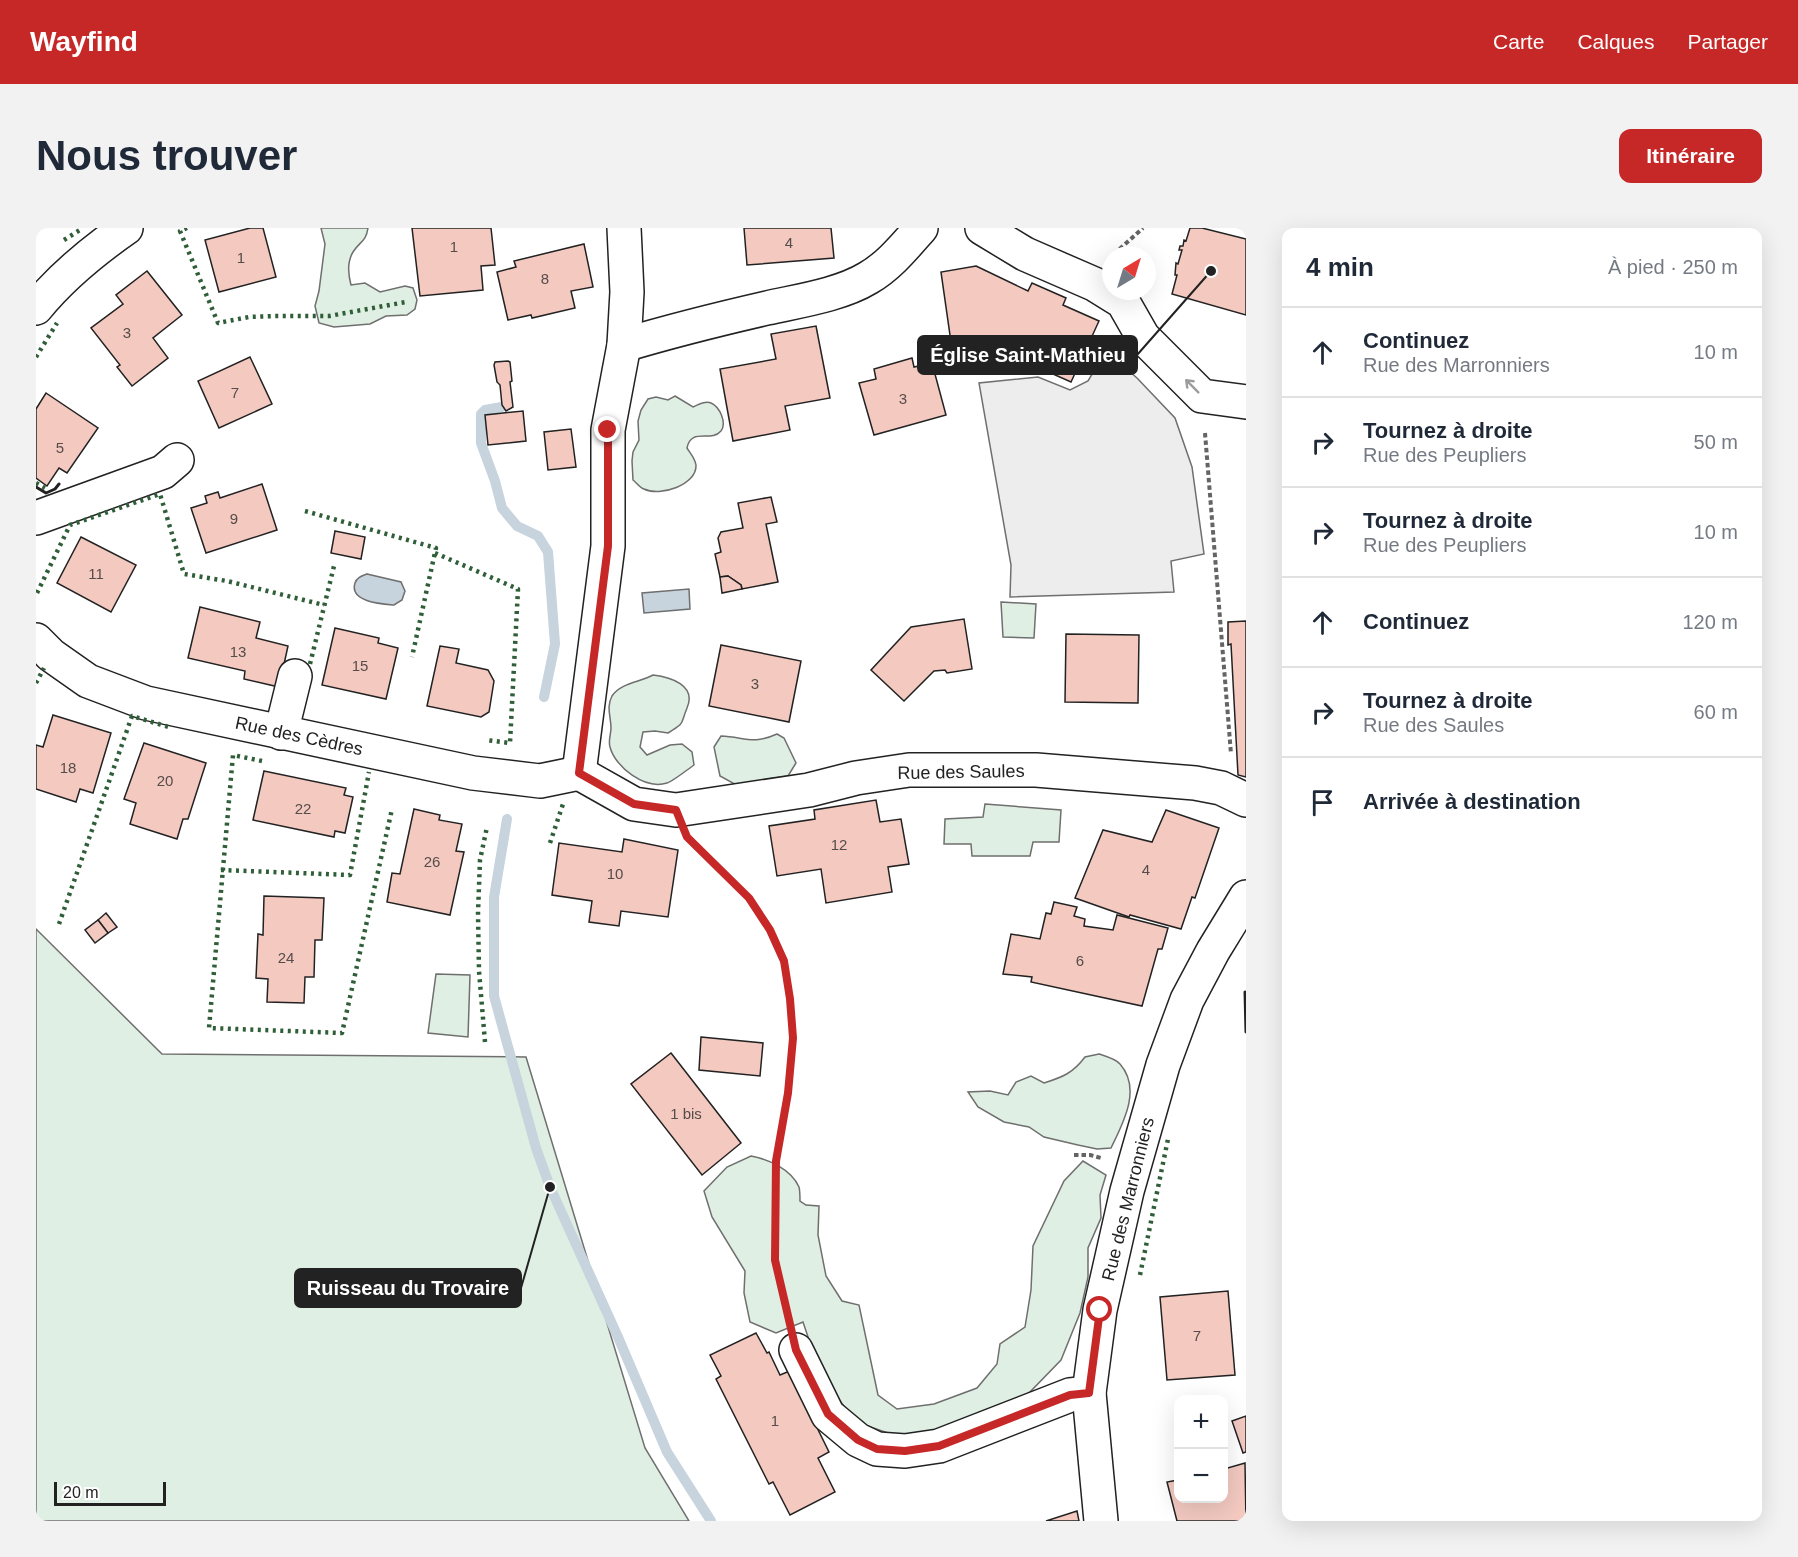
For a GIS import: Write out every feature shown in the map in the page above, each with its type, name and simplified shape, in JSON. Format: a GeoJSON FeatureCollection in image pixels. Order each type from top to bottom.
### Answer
{"type":"FeatureCollection","features":[{"type":"Feature","properties":{"kind":"street"},"geometry":{"type":"LineString","coordinates":[[36,308],[52,288],[93,252],[126,228]]}},
{"type":"Feature","properties":{"kind":"street"},"geometry":{"type":"LineString","coordinates":[[579,773],[608,546],[608,430],[624,345],[627,292],[624,228]]}},
{"type":"Feature","properties":{"kind":"street"},"geometry":{"type":"LineString","coordinates":[[982,228],[1025,254],[1094,284],[1123,302],[1143,337],[1202,396],[1246,402]]}},
{"type":"Feature","properties":{"kind":"street"},"geometry":{"type":"LineString","coordinates":[[624,345],[684,327],[814,297],[854,285],[883,267],[919,229]]}},
{"type":"Feature","properties":{"kind":"street"},"geometry":{"type":"LineString","coordinates":[[36,518],[163,472],[177,460]]}},
{"type":"Feature","properties":{"kind":"street","name":"Rue des Cèdres"},"geometry":{"type":"LineString","coordinates":[[36,640],[51,655],[88,681],[146,703],[473,773],[540,781],[579,773]]}},
{"type":"Feature","properties":{"kind":"street"},"geometry":{"type":"LineString","coordinates":[[281,732],[295,676]]}},
{"type":"Feature","properties":{"kind":"street","name":"Rue des Saules"},"geometry":{"type":"LineString","coordinates":[[579,773],[634,804],[676,810],[809,790],[856,778],[909,770],[1036,770],[1195,783],[1234,794]]}},
{"type":"Feature","properties":{"kind":"street","name":"Rue des Marronniers"},"geometry":{"type":"LineString","coordinates":[[1101,1521],[1089,1393],[1100,1310],[1127,1191],[1160,1076],[1187,1000],[1246,897]]}},
{"type":"Feature","properties":{"kind":"street"},"geometry":{"type":"LineString","coordinates":[[796,1350],[828,1414],[858,1440],[877,1449],[905,1451],[939,1446],[1070,1395],[1089,1393]]}},
{"type":"Feature","properties":{"kind":"path"},"geometry":{"type":"LineString","coordinates":[[1123,246],[1143,228]]}},
{"type":"Feature","properties":{"kind":"path"},"geometry":{"type":"LineString","coordinates":[[1202,396],[1234,794]]}},
{"type":"Feature","properties":{"kind":"path"},"geometry":{"type":"LineString","coordinates":[[676,810],[687,837],[749,898],[770,930],[784,961],[793,1038],[788,1093],[776,1161],[775,1260],[796,1350]]}},
{"type":"Feature","properties":{"kind":"green space"},"geometry":{"type":"Polygon","coordinates":[[[321,228],[368,228],[366,236],[353,252],[350,260],[351,285],[365,283],[380,292],[405,286],[413,288],[417,300],[415,309],[407,315],[386,316],[370,324],[334,327],[319,323],[315,306],[325,244],[321,228]]]}},
{"type":"Feature","properties":{"kind":"green space"},"geometry":{"type":"Polygon","coordinates":[[[675,396],[693,407],[706,402],[714,405],[722,416],[723,428],[717,434],[693,438],[689,442],[687,448],[696,465],[691,478],[676,488],[651,491],[633,480],[633,452],[639,440],[638,421],[641,410],[648,399],[656,397],[668,400],[675,396]]]}},
{"type":"Feature","properties":{"kind":"green space"},"geometry":{"type":"Polygon","coordinates":[[[1001,602],[1036,604],[1034,638],[1003,637],[1001,602]]]}},
{"type":"Feature","properties":{"kind":"green space"},"geometry":{"type":"Polygon","coordinates":[[[653,675],[674,680],[680,684],[688,693],[689,700],[680,725],[668,733],[643,732],[640,747],[647,755],[670,745],[682,744],[692,752],[694,765],[669,782],[658,784],[641,780],[624,769],[613,755],[609,742],[611,728],[609,708],[612,696],[625,685],[653,675]]]}},
{"type":"Feature","properties":{"kind":"green space"},"geometry":{"type":"Polygon","coordinates":[[[777,734],[784,738],[796,763],[788,776],[740,787],[720,776],[714,747],[721,736],[755,740],[777,734]]]}},
{"type":"Feature","properties":{"kind":"green space"},"geometry":{"type":"Polygon","coordinates":[[[985,804],[1061,810],[1059,842],[1033,842],[1030,856],[972,856],[971,844],[944,844],[945,819],[983,817],[985,804]]]}},
{"type":"Feature","properties":{"kind":"green space"},"geometry":{"type":"Polygon","coordinates":[[[36,929],[162,1054],[526,1057],[645,1448],[689,1521],[36,1521],[36,929]]]}},
{"type":"Feature","properties":{"kind":"green space"},"geometry":{"type":"Polygon","coordinates":[[[436,974],[470,975],[468,1037],[428,1033],[436,974]]]}},
{"type":"Feature","properties":{"kind":"green space"},"geometry":{"type":"Polygon","coordinates":[[[1099,1054],[1118,1062],[1130,1084],[1125,1117],[1111,1148],[1097,1149],[1044,1137],[1029,1127],[1004,1122],[978,1107],[968,1092],[990,1091],[1008,1095],[1016,1082],[1031,1076],[1044,1083],[1051,1081],[1072,1071],[1085,1057],[1099,1054]]]}},
{"type":"Feature","properties":{"kind":"green space"},"geometry":{"type":"Polygon","coordinates":[[[751,1156],[772,1162],[785,1170],[799,1187],[800,1201],[806,1205],[819,1206],[818,1235],[826,1276],[842,1301],[859,1305],[878,1395],[897,1409],[934,1404],[977,1388],[997,1364],[1000,1344],[1025,1327],[1031,1290],[1033,1246],[1064,1181],[1083,1161],[1106,1175],[1100,1195],[1101,1218],[1088,1248],[1088,1277],[1080,1313],[1061,1360],[1027,1395],[911,1441],[856,1422],[821,1376],[803,1322],[776,1333],[750,1322],[744,1293],[745,1271],[712,1217],[704,1191],[727,1167],[751,1156]]]}},
{"type":"Feature","properties":{"kind":"shaded area"},"geometry":{"type":"Polygon","coordinates":[[[1106,351],[1137,378],[1175,418],[1192,467],[1204,554],[1171,561],[1174,592],[1010,597],[1011,565],[979,383],[1038,377],[1070,390],[1088,381],[1106,351]]]}},
{"type":"Feature","properties":{"kind":"shaded area"},"geometry":{"type":"Polygon","coordinates":[[[367,574],[401,582],[405,591],[402,600],[394,605],[375,603],[362,598],[354,589],[355,583],[358,578],[367,574]]]}},
{"type":"Feature","properties":{"kind":"shaded area"},"geometry":{"type":"Polygon","coordinates":[[[689,589],[690,609],[644,613],[642,593],[689,589]]]}},
{"type":"Feature","properties":{"kind":"building"},"geometry":{"type":"Polygon","coordinates":[[[250,228],[263,228],[276,277],[219,292],[205,240],[250,228]]]}},
{"type":"Feature","properties":{"kind":"building"},"geometry":{"type":"Polygon","coordinates":[[[412,228],[491,228],[495,265],[481,266],[483,290],[420,296],[412,228]]]}},
{"type":"Feature","properties":{"kind":"building"},"geometry":{"type":"Polygon","coordinates":[[[744,228],[831,228],[834,258],[747,265],[744,228]]]}},
{"type":"Feature","properties":{"kind":"building"},"geometry":{"type":"Polygon","coordinates":[[[1190,228],[1202,228],[1246,239],[1246,315],[1172,294],[1177,275],[1175,275],[1176,263],[1178,264],[1182,250],[1179,250],[1180,246],[1183,246],[1184,240],[1186,241],[1190,228]]]}},
{"type":"Feature","properties":{"kind":"building"},"geometry":{"type":"Polygon","coordinates":[[[584,244],[593,287],[571,291],[575,308],[532,318],[531,315],[508,320],[497,272],[516,267],[514,261],[584,244]]]}},
{"type":"Feature","properties":{"kind":"building"},"geometry":{"type":"Polygon","coordinates":[[[976,266],[1028,291],[1032,283],[1066,298],[1063,305],[1099,321],[1071,382],[999,350],[991,367],[973,359],[954,363],[941,272],[976,266]]]}},
{"type":"Feature","properties":{"kind":"building"},"geometry":{"type":"Polygon","coordinates":[[[147,271],[182,315],[153,338],[168,358],[132,386],[117,367],[120,365],[91,328],[123,304],[116,295],[147,271]]]}},
{"type":"Feature","properties":{"kind":"building"},"geometry":{"type":"Polygon","coordinates":[[[816,326],[830,398],[785,406],[790,430],[733,441],[720,369],[776,359],[771,334],[816,326]]]}},
{"type":"Feature","properties":{"kind":"building"},"geometry":{"type":"Polygon","coordinates":[[[250,357],[272,404],[219,428],[198,381],[250,357]]]}},
{"type":"Feature","properties":{"kind":"building"},"geometry":{"type":"Polygon","coordinates":[[[912,358],[914,367],[932,363],[946,415],[874,435],[859,383],[876,379],[874,369],[912,358]]]}},
{"type":"Feature","properties":{"kind":"building"},"geometry":{"type":"Polygon","coordinates":[[[495,362],[510,362],[513,407],[506,411],[502,405],[500,385],[497,382],[494,365],[495,362]]]}},
{"type":"Feature","properties":{"kind":"building"},"geometry":{"type":"Polygon","coordinates":[[[46,393],[98,428],[67,473],[59,468],[47,486],[36,478],[36,409],[46,393]]]}},
{"type":"Feature","properties":{"kind":"building"},"geometry":{"type":"Polygon","coordinates":[[[523,411],[526,441],[488,445],[485,415],[523,411]]]}},
{"type":"Feature","properties":{"kind":"building"},"geometry":{"type":"Polygon","coordinates":[[[571,429],[576,467],[548,470],[544,432],[571,429]]]}},
{"type":"Feature","properties":{"kind":"building"},"geometry":{"type":"Polygon","coordinates":[[[262,484],[277,530],[206,553],[191,508],[207,503],[205,496],[218,492],[220,498],[262,484]]]}},
{"type":"Feature","properties":{"kind":"building"},"geometry":{"type":"Polygon","coordinates":[[[771,497],[777,522],[766,524],[778,582],[742,589],[741,585],[728,576],[720,577],[715,554],[721,552],[718,538],[721,532],[743,528],[738,503],[771,497]]]}},
{"type":"Feature","properties":{"kind":"building"},"geometry":{"type":"Polygon","coordinates":[[[335,531],[365,537],[361,559],[331,553],[335,531]]]}},
{"type":"Feature","properties":{"kind":"building"},"geometry":{"type":"Polygon","coordinates":[[[81,537],[136,565],[111,612],[57,583],[81,537]]]}},
{"type":"Feature","properties":{"kind":"building"},"geometry":{"type":"Polygon","coordinates":[[[728,576],[741,585],[742,589],[722,593],[720,577],[728,576]]]}},
{"type":"Feature","properties":{"kind":"building"},"geometry":{"type":"Polygon","coordinates":[[[200,607],[260,622],[256,638],[288,646],[279,687],[244,679],[245,671],[188,658],[200,607]]]}},
{"type":"Feature","properties":{"kind":"building"},"geometry":{"type":"Polygon","coordinates":[[[964,619],[972,669],[947,673],[945,670],[934,671],[904,701],[871,670],[911,627],[964,619]]]}},
{"type":"Feature","properties":{"kind":"building"},"geometry":{"type":"Polygon","coordinates":[[[1246,621],[1246,777],[1238,775],[1228,622],[1246,621]]]}},
{"type":"Feature","properties":{"kind":"building"},"geometry":{"type":"Polygon","coordinates":[[[335,628],[379,638],[378,643],[398,648],[386,699],[322,685],[335,628]]]}},
{"type":"Feature","properties":{"kind":"building"},"geometry":{"type":"Polygon","coordinates":[[[1066,634],[1139,635],[1138,703],[1065,702],[1066,634]]]}},
{"type":"Feature","properties":{"kind":"building"},"geometry":{"type":"Polygon","coordinates":[[[721,645],[801,661],[789,722],[709,706],[721,645]]]}},
{"type":"Feature","properties":{"kind":"building"},"geometry":{"type":"Polygon","coordinates":[[[440,646],[459,649],[456,663],[488,670],[494,681],[489,712],[481,717],[427,706],[440,646]]]}},
{"type":"Feature","properties":{"kind":"building"},"geometry":{"type":"Polygon","coordinates":[[[53,715],[111,733],[93,793],[80,789],[76,802],[36,789],[36,745],[43,747],[53,715]]]}},
{"type":"Feature","properties":{"kind":"building"},"geometry":{"type":"Polygon","coordinates":[[[144,743],[206,763],[188,819],[183,819],[177,839],[130,824],[136,803],[124,799],[144,743]]]}},
{"type":"Feature","properties":{"kind":"building"},"geometry":{"type":"Polygon","coordinates":[[[264,771],[346,788],[344,795],[353,797],[345,833],[335,831],[334,837],[253,820],[264,771]]]}},
{"type":"Feature","properties":{"kind":"building"},"geometry":{"type":"Polygon","coordinates":[[[876,800],[880,822],[901,819],[909,864],[888,867],[892,892],[826,903],[821,869],[777,876],[769,826],[815,819],[814,810],[876,800]]]}},
{"type":"Feature","properties":{"kind":"building"},"geometry":{"type":"Polygon","coordinates":[[[414,809],[440,815],[439,820],[462,824],[456,851],[464,852],[450,915],[387,902],[392,873],[400,874],[414,809]]]}},
{"type":"Feature","properties":{"kind":"building"},"geometry":{"type":"Polygon","coordinates":[[[1166,810],[1219,828],[1195,898],[1192,897],[1181,929],[1130,915],[1129,917],[1075,898],[1103,830],[1152,842],[1166,810]]]}},
{"type":"Feature","properties":{"kind":"building"},"geometry":{"type":"Polygon","coordinates":[[[624,839],[678,850],[668,917],[621,911],[619,926],[589,922],[592,901],[552,895],[559,843],[622,852],[624,839]]]}},
{"type":"Feature","properties":{"kind":"building"},"geometry":{"type":"Polygon","coordinates":[[[264,896],[324,898],[322,940],[315,940],[314,977],[305,977],[304,1003],[267,1002],[268,979],[256,978],[258,934],[263,935],[264,896]]]}},
{"type":"Feature","properties":{"kind":"building"},"geometry":{"type":"Polygon","coordinates":[[[1054,902],[1077,907],[1074,916],[1085,919],[1084,926],[1113,930],[1117,915],[1168,928],[1162,949],[1158,949],[1142,1006],[1031,982],[1032,977],[1003,974],[1011,934],[1040,939],[1046,913],[1051,914],[1054,902]]]}},
{"type":"Feature","properties":{"kind":"building"},"geometry":{"type":"Polygon","coordinates":[[[106,913],[117,927],[108,933],[98,920],[106,913]]]}},
{"type":"Feature","properties":{"kind":"building"},"geometry":{"type":"Polygon","coordinates":[[[98,920],[108,933],[95,943],[85,930],[98,920]]]}},
{"type":"Feature","properties":{"kind":"building"},"geometry":{"type":"Polygon","coordinates":[[[701,1037],[763,1043],[760,1076],[699,1070],[701,1037]]]}},
{"type":"Feature","properties":{"kind":"building"},"geometry":{"type":"Polygon","coordinates":[[[671,1053],[741,1143],[702,1175],[631,1084],[671,1053]]]}},
{"type":"Feature","properties":{"kind":"building"},"geometry":{"type":"Polygon","coordinates":[[[1228,1291],[1235,1375],[1167,1380],[1160,1297],[1228,1291]]]}},
{"type":"Feature","properties":{"kind":"building"},"geometry":{"type":"Polygon","coordinates":[[[756,1333],[767,1353],[769,1352],[780,1375],[792,1370],[798,1389],[829,1452],[818,1458],[835,1492],[790,1515],[773,1482],[769,1484],[716,1379],[721,1376],[710,1355],[756,1333]]]}},
{"type":"Feature","properties":{"kind":"building"},"geometry":{"type":"Polygon","coordinates":[[[1246,1416],[1246,1452],[1243,1453],[1232,1421],[1246,1416]]]}},
{"type":"Feature","properties":{"kind":"building"},"geometry":{"type":"Polygon","coordinates":[[[1245,1463],[1246,1521],[1177,1521],[1167,1482],[1174,1481],[1174,1503],[1228,1503],[1228,1468],[1245,1463]]]}},
{"type":"Feature","properties":{"kind":"building"},"geometry":{"type":"Polygon","coordinates":[[[1077,1511],[1079,1521],[1046,1521],[1077,1511]]]}},
{"type":"Feature","properties":{"kind":"waterway"},"geometry":{"type":"LineString","coordinates":[[502,407],[485,410],[481,414],[481,443],[502,508],[517,526],[538,536],[548,552],[555,644],[544,697]]}},
{"type":"Feature","properties":{"kind":"waterway"},"geometry":{"type":"LineString","coordinates":[[507,819],[494,897],[494,996],[536,1148],[550,1187],[667,1452],[711,1521]]}},
{"type":"Feature","properties":{"kind":"hedge"},"geometry":{"type":"LineString","coordinates":[[64,240],[83,228]]}},
{"type":"Feature","properties":{"kind":"hedge"},"geometry":{"type":"LineString","coordinates":[[187,228],[180,231],[218,323],[249,317],[329,316],[406,302]]}},
{"type":"Feature","properties":{"kind":"hedge"},"geometry":{"type":"LineString","coordinates":[[36,357],[57,323]]}},
{"type":"Feature","properties":{"kind":"hedge"},"geometry":{"type":"LineString","coordinates":[[36,483],[45,488]]}},
{"type":"Feature","properties":{"kind":"hedge"},"geometry":{"type":"LineString","coordinates":[[37,593],[70,525],[160,494],[184,574],[227,581],[324,605]]}},
{"type":"Feature","properties":{"kind":"hedge"},"geometry":{"type":"LineString","coordinates":[[305,511],[436,548],[412,657]]}},
{"type":"Feature","properties":{"kind":"hedge"},"geometry":{"type":"LineString","coordinates":[[435,553],[518,589],[510,743],[486,740]]}},
{"type":"Feature","properties":{"kind":"hedge"},"geometry":{"type":"LineString","coordinates":[[310,664],[335,562]]}},
{"type":"Feature","properties":{"kind":"hedge"},"geometry":{"type":"LineString","coordinates":[[36,683],[44,668]]}},
{"type":"Feature","properties":{"kind":"hedge"},"geometry":{"type":"LineString","coordinates":[[59,924],[132,716],[172,728]]}},
{"type":"Feature","properties":{"kind":"hedge"},"geometry":{"type":"LineString","coordinates":[[262,761],[233,755],[209,1028],[342,1033],[392,809]]}},
{"type":"Feature","properties":{"kind":"hedge"},"geometry":{"type":"LineString","coordinates":[[221,870],[350,875],[369,772]]}},
{"type":"Feature","properties":{"kind":"hedge"},"geometry":{"type":"LineString","coordinates":[[550,843],[563,804]]}},
{"type":"Feature","properties":{"kind":"hedge"},"geometry":{"type":"LineString","coordinates":[[485,1042],[479,971],[478,913],[480,860],[487,827]]}},
{"type":"Feature","properties":{"kind":"hedge"},"geometry":{"type":"LineString","coordinates":[[1140,1275],[1168,1139]]}},
{"type":"Feature","properties":{"kind":"wall"},"geometry":{"type":"LineString","coordinates":[[36,487],[46,493],[55,489],[59,484]]}},
{"type":"Feature","properties":{"kind":"wall"},"geometry":{"type":"LineString","coordinates":[[1245,992],[1246,1032]]}},
{"type":"Feature","properties":{"kind":"place","name":"Église Saint-Mathieu"},"geometry":{"type":"Point","coordinates":[1211,271]}},
{"type":"Feature","properties":{"kind":"place","name":"Ruisseau du Trovaire"},"geometry":{"type":"Point","coordinates":[550,1187]}},
{"type":"Feature","properties":{"kind":"route"},"geometry":{"type":"LineString","coordinates":[[608,430],[608,546],[579,773],[634,804],[676,810],[687,837],[749,898],[770,930],[784,961],[793,1038],[788,1093],[776,1161],[775,1260],[796,1350],[828,1414],[858,1440],[877,1449],[905,1451],[939,1446],[1070,1395],[1089,1393],[1100,1310]]}}]}
